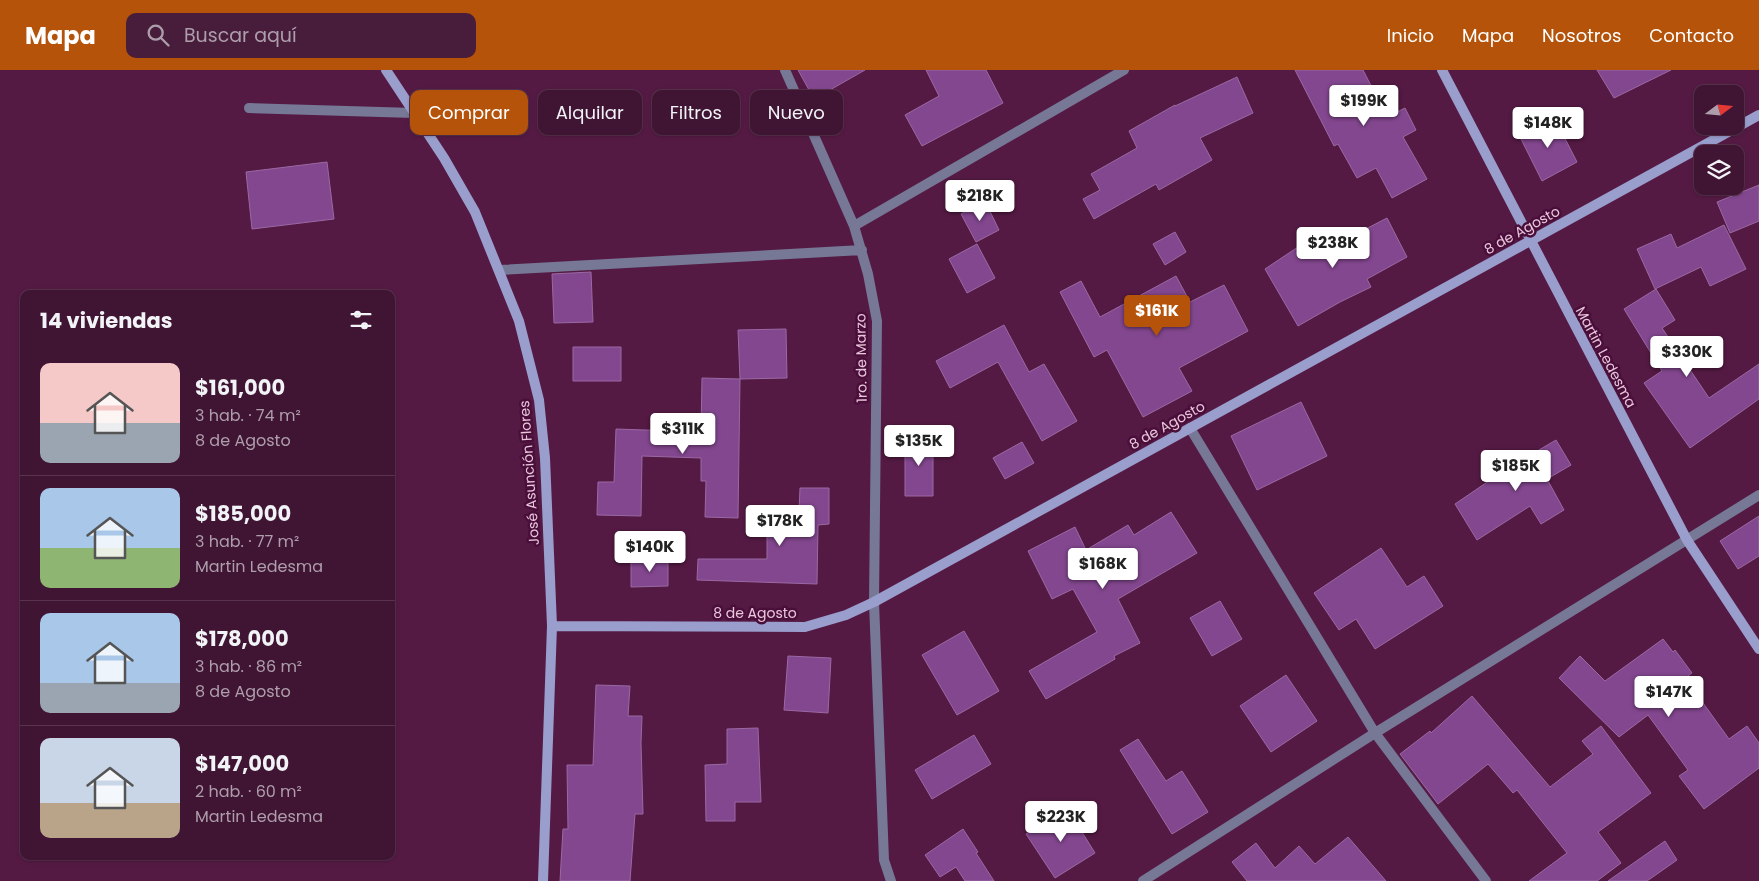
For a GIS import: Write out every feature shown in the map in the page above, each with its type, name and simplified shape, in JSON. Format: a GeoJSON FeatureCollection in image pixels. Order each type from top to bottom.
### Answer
{"type":"FeatureCollection","features":[{"type":"Feature","properties":{"kind":"street","name":"José Asunción Flores"},"geometry":{"type":"LineString","coordinates":[[386,70],[410,107]]}},
{"type":"Feature","properties":{"kind":"street","name":"1ro. de Marzo"},"geometry":{"type":"LineString","coordinates":[[786,70],[854,226],[862,250],[877,321],[874,602],[884,860],[891,881]]}},
{"type":"Feature","properties":{"kind":"street"},"geometry":{"type":"LineString","coordinates":[[854,226],[1124,70]]}},
{"type":"Feature","properties":{"kind":"street","name":"Martin Ledesma"},"geometry":{"type":"LineString","coordinates":[[1442,70],[1687,540],[1759,649]]}},
{"type":"Feature","properties":{"kind":"street"},"geometry":{"type":"LineString","coordinates":[[249,108],[410,113]]}},
{"type":"Feature","properties":{"kind":"street","name":"8 de Agosto"},"geometry":{"type":"LineString","coordinates":[[552,626],[805,627],[846,615],[874,602],[1759,115]]}},
{"type":"Feature","properties":{"kind":"street","name":"José Asunción Flores"},"geometry":{"type":"LineString","coordinates":[[429,135],[475,212],[519,320],[539,400],[545,458],[552,626],[543,881]]}},
{"type":"Feature","properties":{"kind":"street"},"geometry":{"type":"LineString","coordinates":[[499,270],[862,250]]}},
{"type":"Feature","properties":{"kind":"street"},"geometry":{"type":"LineString","coordinates":[[1190,428],[1375,733],[1486,881]]}},
{"type":"Feature","properties":{"kind":"street"},"geometry":{"type":"LineString","coordinates":[[1142,881],[1375,733],[1759,495]]}},
{"type":"Feature","properties":{"kind":"building"},"geometry":{"type":"Polygon","coordinates":[[[798,70],[865,70],[830,90],[809,90],[798,70]]]}},
{"type":"Feature","properties":{"kind":"building"},"geometry":{"type":"Polygon","coordinates":[[[926,70],[986,70],[1003,103],[922,146],[905,115],[939,96],[926,70]]]}},
{"type":"Feature","properties":{"kind":"building"},"geometry":{"type":"Polygon","coordinates":[[[1295,70],[1363,70],[1387,117],[1405,108],[1416,130],[1403,137],[1427,179],[1392,198],[1376,168],[1357,178],[1338,144],[1334,146],[1295,70]]]}},
{"type":"Feature","properties":{"kind":"building"},"geometry":{"type":"Polygon","coordinates":[[[1597,70],[1671,70],[1614,98],[1597,70]]]}},
{"type":"Feature","properties":{"kind":"building"},"geometry":{"type":"Polygon","coordinates":[[[1237,77],[1253,113],[1200,138],[1212,160],[1159,190],[1156,184],[1094,219],[1083,199],[1100,190],[1091,174],[1137,148],[1129,131],[1175,105],[1237,77]]]}},
{"type":"Feature","properties":{"kind":"building"},"geometry":{"type":"Polygon","coordinates":[[[1554,117],[1577,162],[1542,181],[1519,135],[1554,117]]]}},
{"type":"Feature","properties":{"kind":"building"},"geometry":{"type":"Polygon","coordinates":[[[327,162],[334,219],[252,229],[246,172],[327,162]]]}},
{"type":"Feature","properties":{"kind":"building"},"geometry":{"type":"Polygon","coordinates":[[[1759,185],[1759,221],[1730,233],[1717,202],[1734,195],[1744,195],[1744,191],[1759,185]]]}},
{"type":"Feature","properties":{"kind":"building"},"geometry":{"type":"Polygon","coordinates":[[[985,201],[999,230],[976,242],[961,214],[985,201]]]}},
{"type":"Feature","properties":{"kind":"building"},"geometry":{"type":"Polygon","coordinates":[[[1387,218],[1407,257],[1367,279],[1371,287],[1298,326],[1265,269],[1325,229],[1335,245],[1387,218]]]}},
{"type":"Feature","properties":{"kind":"building"},"geometry":{"type":"Polygon","coordinates":[[[1724,225],[1746,269],[1710,286],[1701,267],[1655,289],[1637,249],[1671,234],[1677,248],[1724,225]]]}},
{"type":"Feature","properties":{"kind":"building"},"geometry":{"type":"Polygon","coordinates":[[[1175,232],[1186,252],[1165,265],[1153,244],[1175,232]]]}},
{"type":"Feature","properties":{"kind":"building"},"geometry":{"type":"Polygon","coordinates":[[[977,244],[995,278],[967,293],[949,259],[977,244]]]}},
{"type":"Feature","properties":{"kind":"building"},"geometry":{"type":"Polygon","coordinates":[[[591,272],[593,322],[554,323],[552,274],[591,272]]]}},
{"type":"Feature","properties":{"kind":"building"},"geometry":{"type":"Polygon","coordinates":[[[1176,276],[1190,302],[1224,285],[1248,331],[1179,368],[1192,391],[1143,417],[1107,350],[1094,357],[1060,292],[1081,281],[1100,317],[1176,276]]]}},
{"type":"Feature","properties":{"kind":"building"},"geometry":{"type":"Polygon","coordinates":[[[1656,289],[1675,320],[1662,328],[1709,398],[1759,364],[1759,399],[1690,448],[1644,383],[1662,371],[1624,309],[1656,289]]]}},
{"type":"Feature","properties":{"kind":"building"},"geometry":{"type":"Polygon","coordinates":[[[1004,325],[1029,372],[1044,364],[1077,421],[1042,441],[998,362],[950,388],[936,361],[1004,325]]]}},
{"type":"Feature","properties":{"kind":"building"},"geometry":{"type":"Polygon","coordinates":[[[786,329],[787,378],[740,379],[738,330],[786,329]]]}},
{"type":"Feature","properties":{"kind":"building"},"geometry":{"type":"Polygon","coordinates":[[[573,347],[621,347],[621,381],[573,381],[573,347]]]}},
{"type":"Feature","properties":{"kind":"building"},"geometry":{"type":"Polygon","coordinates":[[[702,378],[740,379],[738,518],[705,517],[706,481],[701,481],[701,458],[642,456],[641,516],[597,515],[598,482],[614,482],[616,429],[701,432],[702,378]]]}},
{"type":"Feature","properties":{"kind":"building"},"geometry":{"type":"Polygon","coordinates":[[[1301,402],[1327,456],[1257,490],[1231,436],[1301,402]]]}},
{"type":"Feature","properties":{"kind":"building"},"geometry":{"type":"Polygon","coordinates":[[[905,437],[933,438],[933,496],[905,496],[905,437]]]}},
{"type":"Feature","properties":{"kind":"building"},"geometry":{"type":"Polygon","coordinates":[[[1556,440],[1571,465],[1547,479],[1564,510],[1541,524],[1530,506],[1477,540],[1455,504],[1505,470],[1556,440]]]}},
{"type":"Feature","properties":{"kind":"building"},"geometry":{"type":"Polygon","coordinates":[[[1022,442],[1034,463],[1005,479],[993,458],[1022,442]]]}},
{"type":"Feature","properties":{"kind":"building"},"geometry":{"type":"Polygon","coordinates":[[[800,488],[829,488],[829,524],[818,525],[817,584],[697,580],[698,559],[767,559],[767,511],[799,511],[800,488]]]}},
{"type":"Feature","properties":{"kind":"building"},"geometry":{"type":"Polygon","coordinates":[[[1171,512],[1197,553],[1118,599],[1140,643],[1114,656],[1115,659],[1046,699],[1029,671],[1097,632],[1073,589],[1052,599],[1028,551],[1075,527],[1086,550],[1128,525],[1134,535],[1171,512]]]}},
{"type":"Feature","properties":{"kind":"building"},"geometry":{"type":"Polygon","coordinates":[[[1759,516],[1759,556],[1738,569],[1720,541],[1759,516]]]}},
{"type":"Feature","properties":{"kind":"building"},"geometry":{"type":"Polygon","coordinates":[[[1381,548],[1407,587],[1424,576],[1443,606],[1375,649],[1356,619],[1339,630],[1314,593],[1381,548]]]}},
{"type":"Feature","properties":{"kind":"building"},"geometry":{"type":"Polygon","coordinates":[[[668,559],[668,586],[631,587],[631,560],[668,559]]]}},
{"type":"Feature","properties":{"kind":"building"},"geometry":{"type":"Polygon","coordinates":[[[1220,601],[1242,639],[1212,656],[1190,618],[1220,601]]]}},
{"type":"Feature","properties":{"kind":"building"},"geometry":{"type":"Polygon","coordinates":[[[964,631],[999,691],[957,715],[922,655],[964,631]]]}},
{"type":"Feature","properties":{"kind":"building"},"geometry":{"type":"Polygon","coordinates":[[[1663,639],[1673,652],[1675,650],[1692,673],[1685,678],[1729,739],[1747,726],[1759,743],[1759,768],[1704,809],[1679,776],[1688,770],[1648,715],[1619,737],[1559,678],[1580,656],[1605,681],[1663,639]]]}},
{"type":"Feature","properties":{"kind":"building"},"geometry":{"type":"Polygon","coordinates":[[[788,656],[831,658],[828,713],[784,710],[788,656]]]}},
{"type":"Feature","properties":{"kind":"building"},"geometry":{"type":"Polygon","coordinates":[[[1286,675],[1317,721],[1271,752],[1240,706],[1286,675]]]}},
{"type":"Feature","properties":{"kind":"building"},"geometry":{"type":"Polygon","coordinates":[[[596,685],[630,686],[628,716],[642,716],[643,814],[635,814],[630,881],[560,881],[563,829],[568,829],[567,765],[593,765],[596,685]]]}},
{"type":"Feature","properties":{"kind":"building"},"geometry":{"type":"Polygon","coordinates":[[[1472,696],[1550,787],[1593,754],[1582,741],[1601,726],[1651,793],[1598,832],[1621,863],[1597,881],[1529,881],[1567,853],[1517,790],[1513,793],[1488,764],[1438,804],[1400,754],[1430,731],[1431,733],[1472,696]]]}},
{"type":"Feature","properties":{"kind":"building"},"geometry":{"type":"Polygon","coordinates":[[[758,728],[761,802],[735,802],[735,821],[706,821],[705,765],[727,764],[727,729],[758,728]]]}},
{"type":"Feature","properties":{"kind":"building"},"geometry":{"type":"Polygon","coordinates":[[[974,735],[991,764],[932,799],[915,770],[974,735]]]}},
{"type":"Feature","properties":{"kind":"building"},"geometry":{"type":"Polygon","coordinates":[[[1138,739],[1166,781],[1182,771],[1208,812],[1172,834],[1120,750],[1138,739]]]}},
{"type":"Feature","properties":{"kind":"building"},"geometry":{"type":"Polygon","coordinates":[[[1067,808],[1095,853],[1055,878],[1026,834],[1067,808]]]}},
{"type":"Feature","properties":{"kind":"building"},"geometry":{"type":"Polygon","coordinates":[[[963,829],[994,881],[965,881],[956,867],[940,877],[925,855],[963,829]]]}},
{"type":"Feature","properties":{"kind":"building"},"geometry":{"type":"Polygon","coordinates":[[[1348,837],[1386,881],[1247,881],[1232,862],[1256,843],[1275,868],[1299,846],[1315,864],[1348,837]]]}},
{"type":"Feature","properties":{"kind":"building"},"geometry":{"type":"Polygon","coordinates":[[[1665,841],[1677,860],[1647,881],[1608,881],[1665,841]]]}}]}
